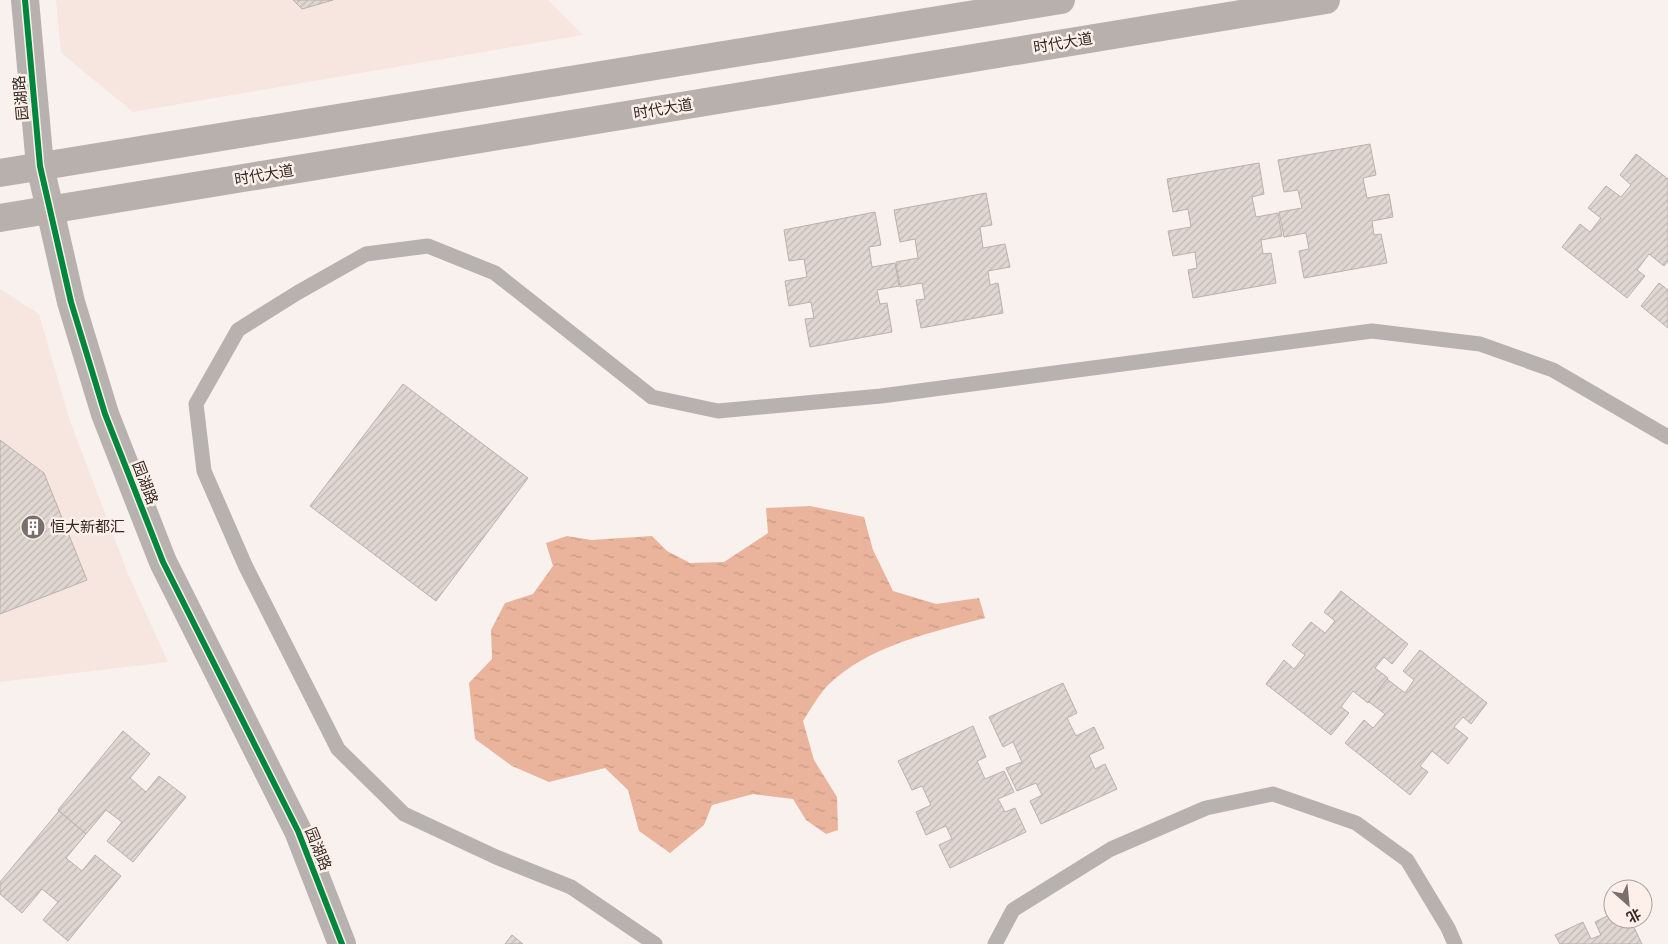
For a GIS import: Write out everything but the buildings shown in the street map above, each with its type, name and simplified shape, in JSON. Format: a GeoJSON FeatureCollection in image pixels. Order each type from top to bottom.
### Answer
{"type":"FeatureCollection","features":[{"type":"Feature","properties":{"kind":"main road"},"geometry":{"type":"LineString","coordinates":[[0,173],[1061,0]]}},
{"type":"Feature","properties":{"kind":"main road","name":"时代大道"},"geometry":{"type":"LineString","coordinates":[[0,218],[1326,0]]}},
{"type":"Feature","properties":{"kind":"street","name":"园湖路"},"geometry":{"type":"LineString","coordinates":[[25,0],[40,166],[71,302],[105,414],[163,562],[298,831],[342,944]]}},
{"type":"Feature","properties":{"kind":"lane"},"geometry":{"type":"LineString","coordinates":[[655,944],[571,887],[496,857],[404,814],[338,749],[245,565],[204,471],[196,404],[238,330],[297,293],[366,254],[428,246],[495,273],[652,397],[718,411],[881,396],[1372,331],[1480,344],[1553,370],[1668,437]]}},
{"type":"Feature","properties":{"kind":"lane"},"geometry":{"type":"LineString","coordinates":[[995,944],[1014,910],[1111,849],[1206,808],[1273,794],[1356,823],[1407,860],[1448,928],[1455,944]]}},
{"type":"Feature","properties":{"kind":"shaded area"},"geometry":{"type":"Polygon","coordinates":[[[56,0],[548,0],[583,35],[133,112],[61,53],[56,0]]]}},
{"type":"Feature","properties":{"kind":"shaded area"},"geometry":{"type":"Polygon","coordinates":[[[0,289],[39,314],[70,421],[128,574],[168,662],[0,682],[0,289]]]}},
{"type":"Feature","properties":{"kind":"water"},"geometry":{"type":"Polygon","coordinates":[[[810,506],[864,517],[873,550],[893,591],[936,604],[979,598],[985,618],[922,635],[881,650],[844,672],[827,686],[817,699],[803,721],[814,760],[837,797],[838,830],[826,834],[806,820],[793,799],[753,794],[712,805],[704,825],[670,853],[639,831],[628,790],[605,768],[549,782],[512,766],[475,739],[469,683],[492,659],[491,630],[505,603],[533,594],[553,566],[546,543],[567,536],[591,540],[652,536],[667,551],[690,563],[724,562],[768,533],[766,508],[810,506]]]}},
{"type":"Feature","properties":{"kind":"cycle path"},"geometry":{"type":"LineString","coordinates":[[25,0],[40,166],[71,302],[105,414],[163,562],[298,831],[342,944]]}},
{"type":"Feature","properties":{"kind":"place","name":"恒大新都汇"},"geometry":{"type":"Point","coordinates":[33,527]}}]}
